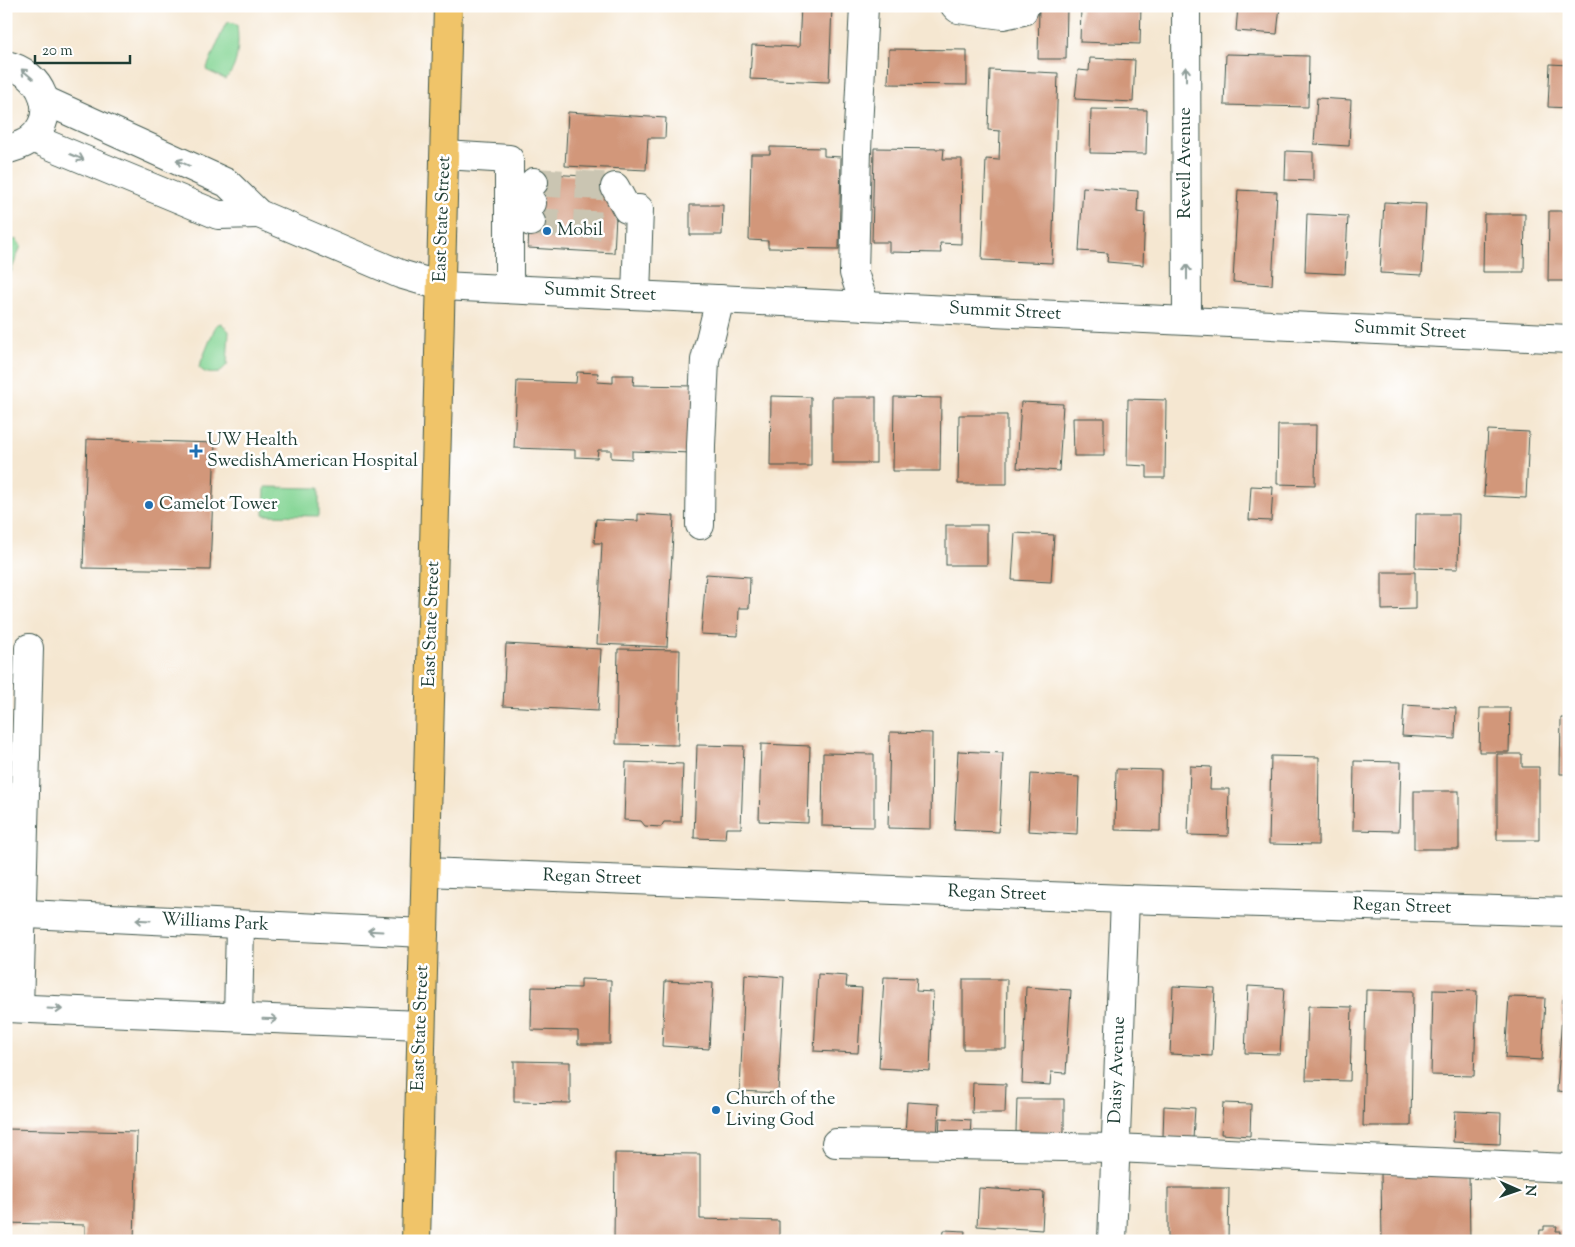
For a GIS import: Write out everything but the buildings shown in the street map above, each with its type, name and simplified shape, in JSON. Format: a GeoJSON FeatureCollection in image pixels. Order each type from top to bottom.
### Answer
{"type":"FeatureCollection","features":[{"type":"Feature","properties":{"kind":"main road","name":"East State Street"},"geometry":{"type":"LineString","coordinates":[[416,1241],[448,6]]}},
{"type":"Feature","properties":{"kind":"street"},"geometry":{"type":"LineString","coordinates":[[864,6],[857,150],[854,273],[865,306]]}},
{"type":"Feature","properties":{"kind":"street"},"geometry":{"type":"LineString","coordinates":[[955,6],[958,9],[1003,15],[1022,11],[1025,6]]}},
{"type":"Feature","properties":{"kind":"street","name":"Revell Avenue"},"geometry":{"type":"LineString","coordinates":[[1186,6],[1187,320]]}},
{"type":"Feature","properties":{"kind":"street"},"geometry":{"type":"LineString","coordinates":[[6,65],[20,68],[31,76],[40,87],[44,100],[44,113],[40,126],[32,138],[19,146],[6,150]]}},
{"type":"Feature","properties":{"kind":"street"},"geometry":{"type":"LineString","coordinates":[[44,100],[227,183],[259,214]]}},
{"type":"Feature","properties":{"kind":"street"},"geometry":{"type":"LineString","coordinates":[[32,138],[218,215],[259,214]]}},
{"type":"Feature","properties":{"kind":"street"},"geometry":{"type":"LineString","coordinates":[[445,155],[509,159],[524,202],[509,289]]}},
{"type":"Feature","properties":{"kind":"street"},"geometry":{"type":"LineString","coordinates":[[617,207],[639,209],[636,295]]}},
{"type":"Feature","properties":{"kind":"street","name":"Summit Street"},"geometry":{"type":"LineString","coordinates":[[259,214],[400,274],[441,286],[1569,339]]}},
{"type":"Feature","properties":{"kind":"street"},"geometry":{"type":"LineString","coordinates":[[700,526],[701,446],[706,360],[720,298]]}},
{"type":"Feature","properties":{"kind":"street"},"geometry":{"type":"LineString","coordinates":[[29,648],[14,913],[13,1008],[421,1025]]}},
{"type":"Feature","properties":{"kind":"street","name":"Regan Street"},"geometry":{"type":"LineString","coordinates":[[426,872],[1125,899],[1569,912]]}},
{"type":"Feature","properties":{"kind":"street","name":"Daisy Avenue"},"geometry":{"type":"LineString","coordinates":[[1112,1241],[1125,899]]}},
{"type":"Feature","properties":{"kind":"street","name":"Williams Park"},"geometry":{"type":"LineString","coordinates":[[14,913],[424,933]]}},
{"type":"Feature","properties":{"kind":"street"},"geometry":{"type":"LineString","coordinates":[[238,1017],[240,925]]}},
{"type":"Feature","properties":{"kind":"street"},"geometry":{"type":"LineString","coordinates":[[836,1143],[1116,1148],[1569,1168]]}},
{"type":"Feature","properties":{"kind":"green space"},"geometry":{"type":"Polygon","coordinates":[[[229,22],[237,25],[238,47],[233,68],[225,79],[206,70],[225,25],[229,22]]]}},
{"type":"Feature","properties":{"kind":"green space"},"geometry":{"type":"Polygon","coordinates":[[[10,239],[17,240],[21,246],[6,284],[6,243],[10,239]]]}},
{"type":"Feature","properties":{"kind":"green space"},"geometry":{"type":"Polygon","coordinates":[[[221,323],[229,331],[227,365],[219,373],[208,373],[199,367],[216,325],[221,323]]]}},
{"type":"Feature","properties":{"kind":"green space"},"geometry":{"type":"Polygon","coordinates":[[[265,487],[319,488],[319,516],[264,515],[265,487]]]}},
{"type":"Feature","properties":{"kind":"tunnel"},"geometry":{"type":"LineString","coordinates":[[534,182],[615,187]]}},
{"type":"Feature","properties":{"kind":"tunnel"},"geometry":{"type":"LineString","coordinates":[[531,222],[613,226]]}},
{"type":"Feature","properties":{"kind":"place","name":"Mobil"},"geometry":{"type":"Point","coordinates":[547,231]}},
{"type":"Feature","properties":{"kind":"place","name":"UW Health SwedishAmerican Hospital"},"geometry":{"type":"Point","coordinates":[196,451]}},
{"type":"Feature","properties":{"kind":"place","name":"Camelot Tower"},"geometry":{"type":"Point","coordinates":[149,505]}},
{"type":"Feature","properties":{"kind":"place","name":"Church of the Living God"},"geometry":{"type":"Point","coordinates":[716,1110]}}]}
